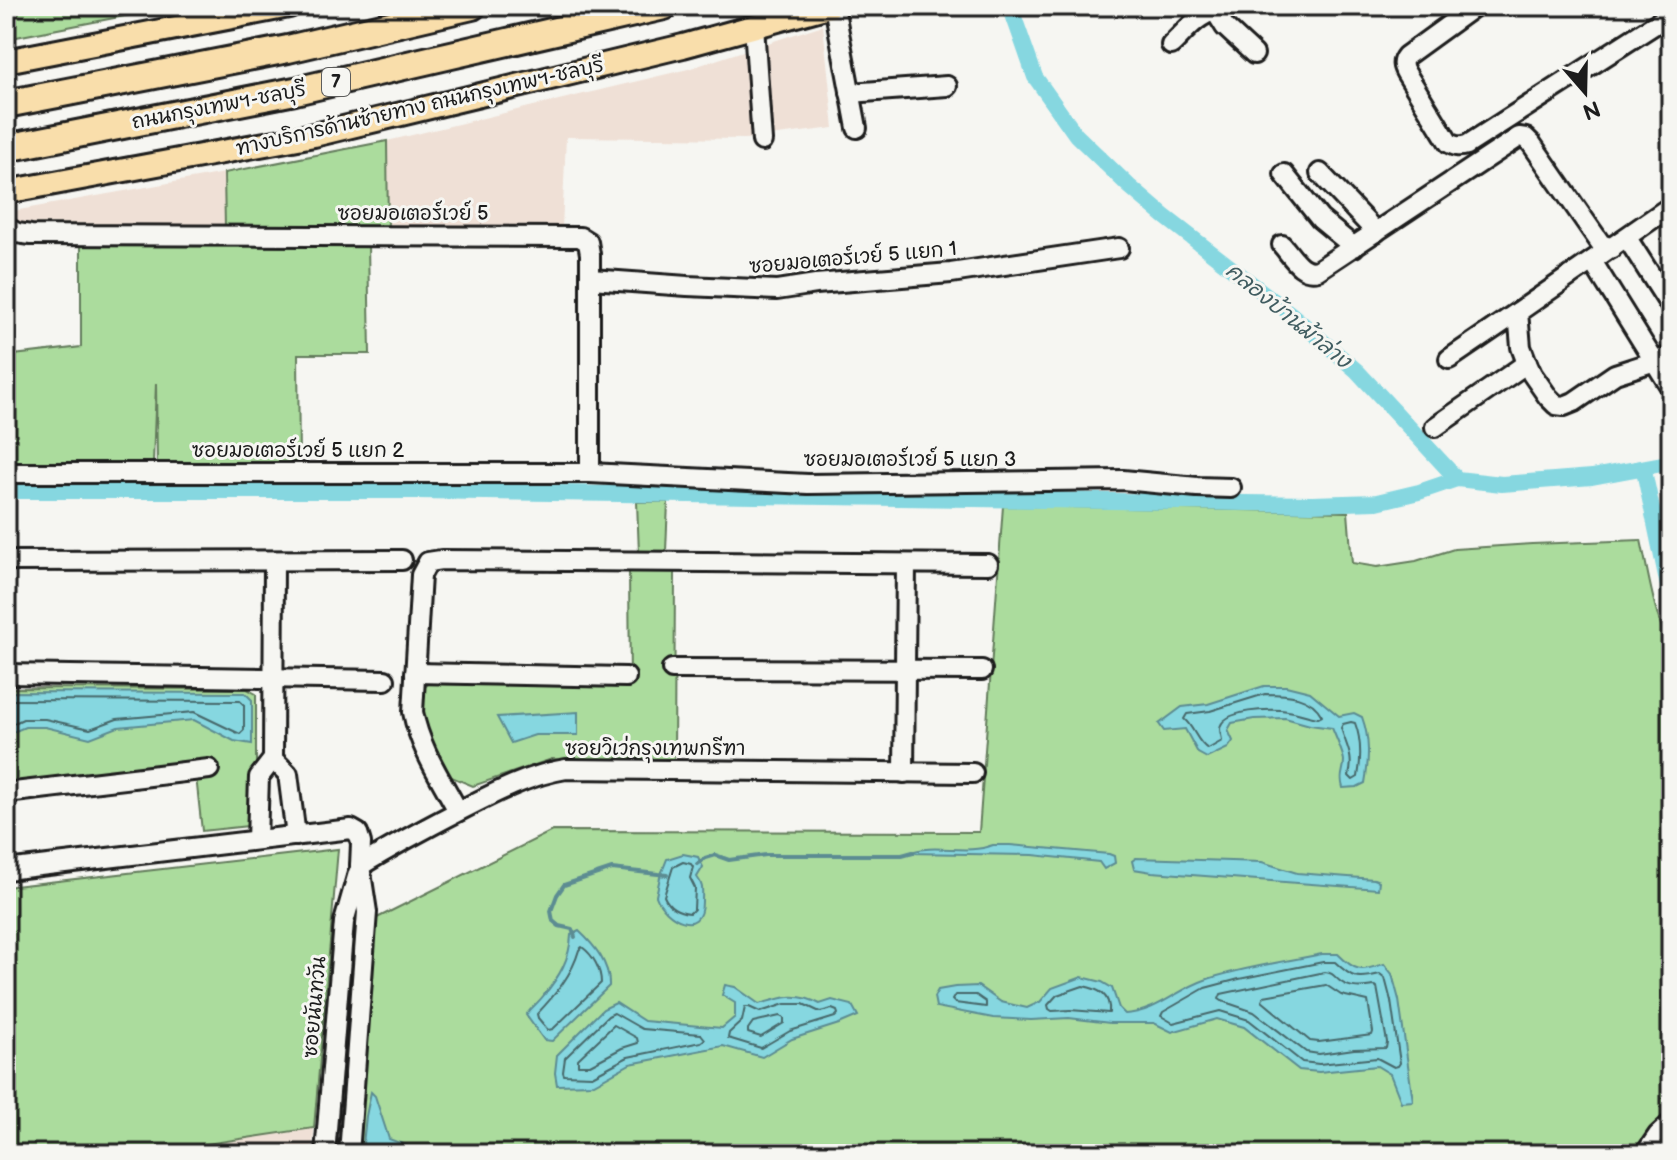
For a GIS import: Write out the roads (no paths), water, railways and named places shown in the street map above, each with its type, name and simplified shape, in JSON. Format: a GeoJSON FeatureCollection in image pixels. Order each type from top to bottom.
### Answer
{"type":"FeatureCollection","features":[{"type":"Feature","properties":{"kind":"highway","name":"7"},"geometry":{"type":"LineString","coordinates":[[6,104],[288,49],[472,6]]}},
{"type":"Feature","properties":{"kind":"highway","name":"ถนนกรุงเทพฯ-ชลบุรี"},"geometry":{"type":"LineString","coordinates":[[6,148],[295,91],[664,6]]}},
{"type":"Feature","properties":{"kind":"main road"},"geometry":{"type":"LineString","coordinates":[[6,61],[289,6]]}},
{"type":"Feature","properties":{"kind":"main road","name":"ทางบริการด้านซ้ายทาง ถนนกรุงเทพฯ-ชลบุรี"},"geometry":{"type":"LineString","coordinates":[[6,192],[314,135],[683,46],[832,6]]}},
{"type":"Feature","properties":{"kind":"street"},"geometry":{"type":"LineString","coordinates":[[832,6],[857,128]]}},
{"type":"Feature","properties":{"kind":"street"},"geometry":{"type":"LineString","coordinates":[[1475,6],[1402,60],[1402,66],[1449,143],[1460,147],[1670,10]]}},
{"type":"Feature","properties":{"kind":"street"},"geometry":{"type":"LineString","coordinates":[[1171,45],[1198,20],[1218,8],[1225,27],[1254,54]]}},
{"type":"Feature","properties":{"kind":"street"},"geometry":{"type":"LineString","coordinates":[[754,26],[762,141]]}},
{"type":"Feature","properties":{"kind":"street"},"geometry":{"type":"LineString","coordinates":[[850,93],[947,86]]}},
{"type":"Feature","properties":{"kind":"street"},"geometry":{"type":"LineString","coordinates":[[1282,245],[1303,270],[1310,273],[1318,270],[1519,137],[1531,143],[1601,244],[1619,243]]}},
{"type":"Feature","properties":{"kind":"street"},"geometry":{"type":"LineString","coordinates":[[1320,173],[1376,232]]}},
{"type":"Feature","properties":{"kind":"street"},"geometry":{"type":"LineString","coordinates":[[1284,174],[1320,219],[1354,247]]}},
{"type":"Feature","properties":{"kind":"street"},"geometry":{"type":"LineString","coordinates":[[1449,359],[1671,206]]}},
{"type":"Feature","properties":{"kind":"street","name":"ซอยมอเตอร์เวย์ 5"},"geometry":{"type":"LineString","coordinates":[[6,227],[31,235],[585,239],[590,247],[591,279],[590,473]]}},
{"type":"Feature","properties":{"kind":"street"},"geometry":{"type":"LineString","coordinates":[[1619,243],[1671,307]]}},
{"type":"Feature","properties":{"kind":"street","name":"ซอยมอเตอร์เวย์ 5 แยก 1"},"geometry":{"type":"LineString","coordinates":[[591,279],[777,290],[951,273],[1119,248]]}},
{"type":"Feature","properties":{"kind":"street"},"geometry":{"type":"LineString","coordinates":[[1592,261],[1662,359],[1669,393]]}},
{"type":"Feature","properties":{"kind":"street"},"geometry":{"type":"LineString","coordinates":[[1518,312],[1521,347],[1527,363],[1556,405],[1574,402],[1615,374],[1662,359]]}},
{"type":"Feature","properties":{"kind":"street"},"geometry":{"type":"LineString","coordinates":[[1435,427],[1527,363]]}},
{"type":"Feature","properties":{"kind":"street","name":"ซอยมอเตอร์เวย์ 5 แยก 2"},"geometry":{"type":"LineString","coordinates":[[6,473],[590,473]]}},
{"type":"Feature","properties":{"kind":"street","name":"ซอยมอเตอร์เวย์ 5 แยก 3"},"geometry":{"type":"LineString","coordinates":[[590,473],[808,484],[1123,480],[1231,488]]}},
{"type":"Feature","properties":{"kind":"street"},"geometry":{"type":"LineString","coordinates":[[6,561],[402,560]]}},
{"type":"Feature","properties":{"kind":"street"},"geometry":{"type":"LineString","coordinates":[[257,840],[259,777],[273,759],[274,561]]}},
{"type":"Feature","properties":{"kind":"street"},"geometry":{"type":"LineString","coordinates":[[458,811],[422,745],[413,712],[421,575],[428,562],[988,564]]}},
{"type":"Feature","properties":{"kind":"street"},"geometry":{"type":"LineString","coordinates":[[904,773],[906,564]]}},
{"type":"Feature","properties":{"kind":"street"},"geometry":{"type":"LineString","coordinates":[[672,669],[982,670]]}},
{"type":"Feature","properties":{"kind":"street"},"geometry":{"type":"LineString","coordinates":[[415,673],[626,677]]}},
{"type":"Feature","properties":{"kind":"street"},"geometry":{"type":"LineString","coordinates":[[6,674],[385,680]]}},
{"type":"Feature","properties":{"kind":"street"},"geometry":{"type":"LineString","coordinates":[[273,759],[288,774],[296,836]]}},
{"type":"Feature","properties":{"kind":"street"},"geometry":{"type":"LineString","coordinates":[[6,793],[209,769]]}},
{"type":"Feature","properties":{"kind":"street","name":"ซอยวิเว่กรุงเทพกรีฑา"},"geometry":{"type":"LineString","coordinates":[[360,866],[401,840],[458,811],[545,772],[566,769],[973,773]]}},
{"type":"Feature","properties":{"kind":"street","name":"ซอยนันทวัน"},"geometry":{"type":"LineString","coordinates":[[6,870],[351,829],[358,833],[367,912],[349,1154]]}},
{"type":"Feature","properties":{"kind":"street","name":"ซอยนันทวัน"},"geometry":{"type":"LineString","coordinates":[[325,1154],[344,922],[360,866]]}},
{"type":"Feature","properties":{"kind":"street"},"geometry":{"type":"LineString","coordinates":[[337,1002],[360,1005]]}},
{"type":"Feature","properties":{"kind":"street"},"geometry":{"type":"LineString","coordinates":[[1645,1154],[1671,1123]]}},
{"type":"Feature","properties":{"kind":"water"},"geometry":{"type":"Polygon","coordinates":[[[1264,686],[1286,686],[1310,692],[1339,716],[1354,713],[1362,717],[1368,750],[1365,783],[1343,788],[1344,758],[1332,728],[1285,718],[1232,723],[1228,730],[1233,741],[1228,748],[1207,758],[1198,753],[1185,729],[1164,731],[1159,724],[1182,707],[1208,704],[1264,686]]]}},
{"type":"Feature","properties":{"kind":"water"},"geometry":{"type":"Polygon","coordinates":[[[6,692],[245,693],[252,700],[252,744],[234,741],[194,720],[118,727],[90,738],[45,727],[25,727],[6,735],[6,692]]]}},
{"type":"Feature","properties":{"kind":"water"},"geometry":{"type":"Polygon","coordinates":[[[578,712],[578,735],[535,735],[511,743],[497,717],[578,712]]]}},
{"type":"Feature","properties":{"kind":"water"},"geometry":{"type":"Polygon","coordinates":[[[993,845],[1109,854],[1114,856],[1115,863],[1104,869],[1099,862],[1033,855],[908,853],[993,845]]]}},
{"type":"Feature","properties":{"kind":"water"},"geometry":{"type":"Polygon","coordinates":[[[683,854],[698,857],[703,867],[697,877],[702,889],[700,913],[696,920],[690,922],[674,917],[656,896],[667,859],[683,854]]]}},
{"type":"Feature","properties":{"kind":"water"},"geometry":{"type":"Polygon","coordinates":[[[1136,858],[1262,862],[1297,873],[1379,881],[1378,889],[1152,872],[1134,869],[1132,861],[1136,858]]]}},
{"type":"Feature","properties":{"kind":"water"},"geometry":{"type":"Polygon","coordinates":[[[579,931],[600,956],[607,970],[609,986],[552,1041],[544,1040],[526,1015],[559,974],[566,960],[571,935],[579,931]]]}},
{"type":"Feature","properties":{"kind":"water"},"geometry":{"type":"Polygon","coordinates":[[[1322,954],[1338,954],[1359,969],[1384,964],[1392,974],[1399,1000],[1413,1101],[1401,1102],[1390,1074],[1377,1066],[1319,1072],[1299,1070],[1244,1027],[1217,1019],[1172,1032],[1154,1023],[993,1018],[936,1007],[934,997],[938,990],[978,986],[1001,1002],[1027,1008],[1040,1002],[1052,988],[1082,977],[1112,988],[1119,1008],[1125,1014],[1157,1005],[1219,975],[1322,954]]]}},
{"type":"Feature","properties":{"kind":"water"},"geometry":{"type":"Polygon","coordinates":[[[725,985],[735,987],[759,1004],[790,997],[820,1004],[832,1000],[852,1005],[858,1016],[792,1039],[762,1057],[723,1046],[630,1064],[594,1084],[557,1085],[557,1055],[603,1009],[616,1003],[644,1021],[722,1028],[735,1017],[735,1003],[722,995],[725,985]]]}},
{"type":"Feature","properties":{"kind":"water"},"geometry":{"type":"Polygon","coordinates":[[[371,1092],[389,1139],[413,1148],[415,1154],[362,1154],[371,1092]]]}},
{"type":"Feature","properties":{"kind":"waterway","name":"คลองบ้านม้าล่าง"},"geometry":{"type":"LineString","coordinates":[[1010,6],[1035,77],[1076,135],[1164,216],[1291,314],[1357,371],[1457,479],[1502,484],[1592,477],[1671,460]]}},
{"type":"Feature","properties":{"kind":"waterway"},"geometry":{"type":"LineString","coordinates":[[1644,471],[1671,600]]}},
{"type":"Feature","properties":{"kind":"waterway"},"geometry":{"type":"LineString","coordinates":[[6,491],[417,491],[1312,504],[1377,502],[1457,479]]}},
{"type":"Feature","properties":{"kind":"waterway"},"geometry":{"type":"LineString","coordinates":[[697,864],[715,855],[729,860],[766,855],[902,855],[913,852]]}},
{"type":"Feature","properties":{"kind":"waterway"},"geometry":{"type":"LineString","coordinates":[[575,937],[572,929],[553,921],[551,911],[564,885],[612,869],[667,875]]}}]}
